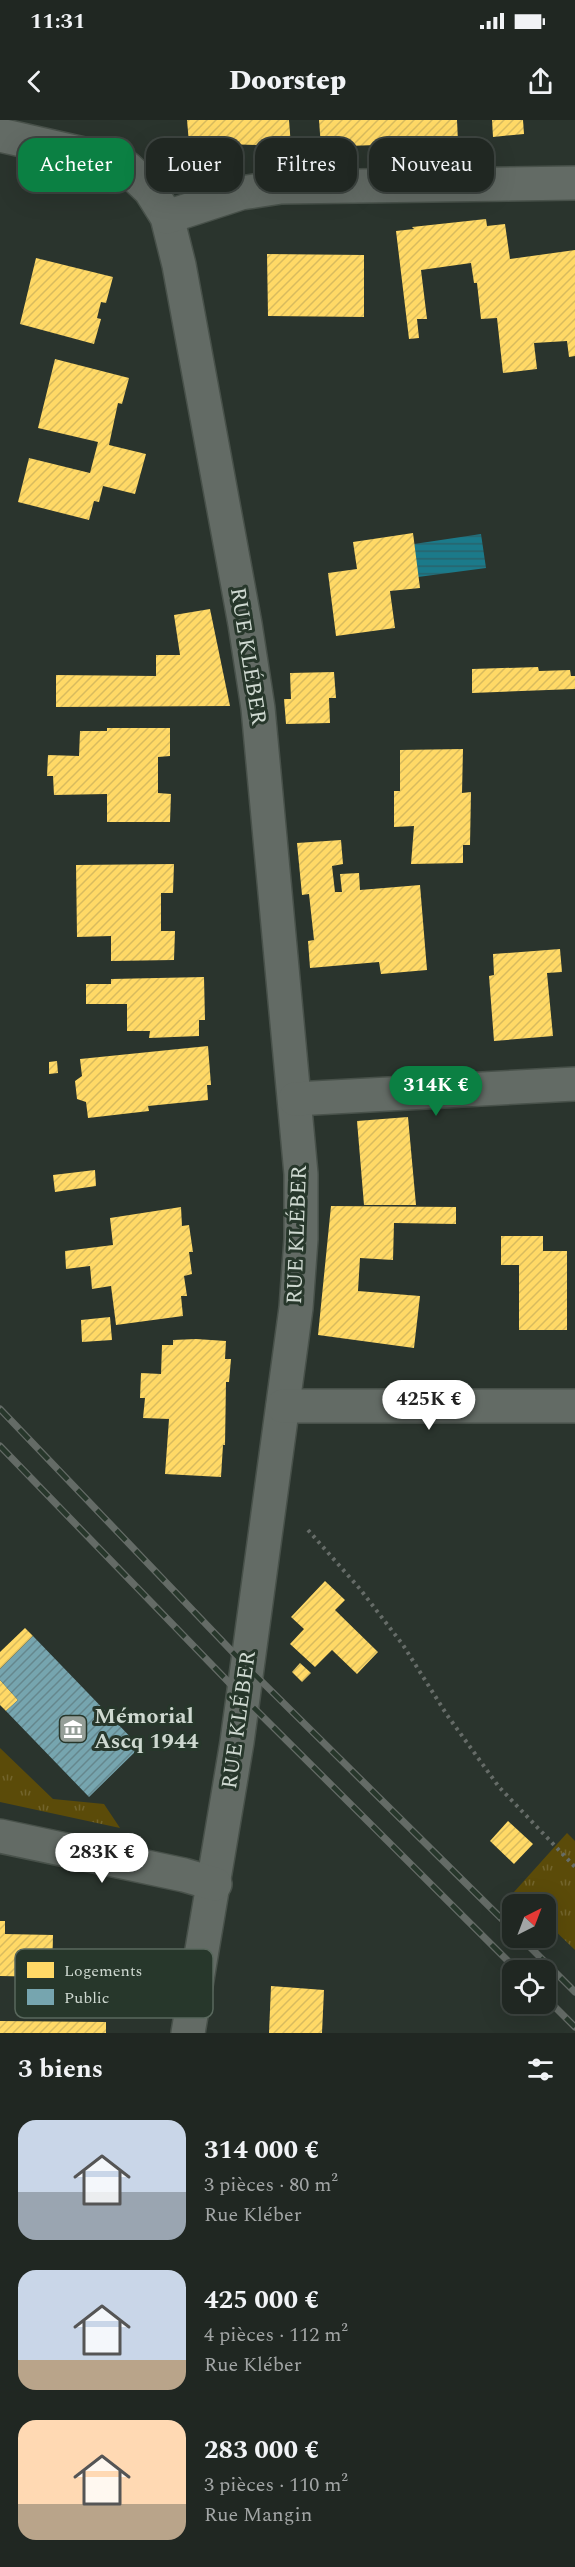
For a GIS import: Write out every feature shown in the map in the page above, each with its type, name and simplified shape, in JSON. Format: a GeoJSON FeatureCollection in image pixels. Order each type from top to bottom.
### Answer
{"type":"FeatureCollection","features":[{"type":"Feature","properties":{"kind":"street","name":"RUE KLÉBER"},"geometry":{"type":"LineString","coordinates":[[0,135],[106,159],[127,168],[150,189],[167,217],[179,265],[245,624],[258,708],[295,1099],[301,1174],[301,1239],[296,1308],[272,1488],[215,1884],[203,1949]]}},
{"type":"Feature","properties":{"kind":"street"},"geometry":{"type":"LineString","coordinates":[[167,217],[241,193],[281,187],[575,183]]}},
{"type":"Feature","properties":{"kind":"street"},"geometry":{"type":"LineString","coordinates":[[295,1099],[575,1084]]}},
{"type":"Feature","properties":{"kind":"street"},"geometry":{"type":"LineString","coordinates":[[283,1406],[575,1406]]}},
{"type":"Feature","properties":{"kind":"street"},"geometry":{"type":"LineString","coordinates":[[0,1836],[183,1875],[215,1884]]}},
{"type":"Feature","properties":{"kind":"street","name":"RUE KLÉBER"},"geometry":{"type":"LineString","coordinates":[[188,2033],[191,2018]]}},
{"type":"Feature","properties":{"kind":"path"},"geometry":{"type":"LineString","coordinates":[[272,1488],[360,1589],[403,1645],[447,1715],[499,1787],[575,1867]]}},
{"type":"Feature","properties":{"kind":"green space"},"geometry":{"type":"Polygon","coordinates":[[[0,1748],[53,1799],[104,1804],[120,1828],[0,1802],[0,1748]]]}},
{"type":"Feature","properties":{"kind":"green space"},"geometry":{"type":"Polygon","coordinates":[[[567,1833],[575,1841],[575,1950],[556,1932],[556,1894],[516,1894],[514,1892],[567,1833]]]}},
{"type":"Feature","properties":{"kind":"water"},"geometry":{"type":"Polygon","coordinates":[[[481,534],[486,568],[418,577],[414,544],[481,534]]]}},
{"type":"Feature","properties":{"kind":"building: Logements"},"geometry":{"type":"Polygon","coordinates":[[[187,120],[289,120],[290,138],[255,138],[255,145],[243,145],[243,138],[189,138],[187,120]]]}},
{"type":"Feature","properties":{"kind":"building: Logements"},"geometry":{"type":"Polygon","coordinates":[[[319,120],[457,120],[458,138],[369,138],[369,145],[357,146],[357,138],[320,138],[319,120]]]}},
{"type":"Feature","properties":{"kind":"building: Logements"},"geometry":{"type":"Polygon","coordinates":[[[492,120],[523,120],[524,134],[493,137],[492,120]]]}},
{"type":"Feature","properties":{"kind":"building: Logements"},"geometry":{"type":"Polygon","coordinates":[[[486,219],[487,226],[505,224],[510,259],[575,250],[575,356],[569,357],[567,341],[534,343],[537,369],[503,373],[497,318],[481,319],[477,283],[474,283],[471,263],[421,270],[427,319],[417,319],[419,338],[409,339],[396,231],[414,229],[412,227],[486,219]]]}},
{"type":"Feature","properties":{"kind":"building: Logements"},"geometry":{"type":"Polygon","coordinates":[[[267,254],[364,255],[364,317],[268,316],[267,254]]]}},
{"type":"Feature","properties":{"kind":"building: Logements"},"geometry":{"type":"Polygon","coordinates":[[[36,258],[113,277],[106,303],[101,302],[97,318],[101,319],[94,344],[20,324],[36,258]]]}},
{"type":"Feature","properties":{"kind":"building: Logements"},"geometry":{"type":"Polygon","coordinates":[[[55,359],[129,378],[122,404],[118,403],[109,445],[146,454],[135,494],[103,486],[99,502],[94,501],[89,520],[18,502],[29,458],[90,473],[98,442],[38,428],[55,359]]]}},
{"type":"Feature","properties":{"kind":"building: Logements"},"geometry":{"type":"Polygon","coordinates":[[[413,533],[420,588],[390,591],[395,628],[336,636],[328,573],[357,569],[353,542],[413,533]]]}},
{"type":"Feature","properties":{"kind":"building: Logements"},"geometry":{"type":"Polygon","coordinates":[[[210,609],[230,706],[56,707],[56,675],[156,676],[156,655],[180,655],[174,615],[210,609]]]}},
{"type":"Feature","properties":{"kind":"building: Logements"},"geometry":{"type":"Polygon","coordinates":[[[538,667],[539,671],[570,670],[571,676],[575,676],[575,689],[472,693],[472,669],[538,667]]]}},
{"type":"Feature","properties":{"kind":"building: Logements"},"geometry":{"type":"Polygon","coordinates":[[[334,672],[336,698],[329,698],[330,723],[286,724],[284,699],[291,699],[290,673],[334,672]]]}},
{"type":"Feature","properties":{"kind":"building: Logements"},"geometry":{"type":"Polygon","coordinates":[[[107,728],[170,728],[170,756],[158,757],[158,793],[171,794],[170,822],[107,822],[107,794],[54,795],[53,776],[47,776],[48,755],[79,756],[80,731],[107,731],[107,728]]]}},
{"type":"Feature","properties":{"kind":"building: Logements"},"geometry":{"type":"Polygon","coordinates":[[[463,749],[462,793],[471,792],[470,845],[463,845],[463,863],[411,864],[414,826],[394,827],[394,791],[400,791],[400,750],[463,749]]]}},
{"type":"Feature","properties":{"kind":"building: Logements"},"geometry":{"type":"Polygon","coordinates":[[[341,840],[343,864],[332,866],[335,892],[342,892],[340,874],[359,873],[360,890],[420,885],[427,970],[381,974],[379,962],[310,968],[308,941],[314,940],[309,894],[302,895],[297,843],[341,840]]]}},
{"type":"Feature","properties":{"kind":"building: Logements"},"geometry":{"type":"Polygon","coordinates":[[[174,864],[173,893],[161,893],[161,931],[175,931],[174,960],[111,961],[111,936],[77,937],[76,865],[174,864]]]}},
{"type":"Feature","properties":{"kind":"building: Logements"},"geometry":{"type":"Polygon","coordinates":[[[560,949],[562,972],[547,973],[553,1036],[494,1041],[489,976],[494,975],[493,954],[560,949]]]}},
{"type":"Feature","properties":{"kind":"building: Logements"},"geometry":{"type":"Polygon","coordinates":[[[204,977],[205,1020],[199,1020],[199,1036],[149,1038],[150,1031],[127,1031],[127,1004],[86,1004],[86,984],[111,984],[111,979],[204,977]]]}},
{"type":"Feature","properties":{"kind":"building: Logements"},"geometry":{"type":"Polygon","coordinates":[[[208,1046],[211,1085],[207,1085],[208,1100],[148,1106],[149,1111],[88,1118],[86,1102],[77,1099],[75,1081],[82,1076],[80,1059],[208,1046]]]}},
{"type":"Feature","properties":{"kind":"building: Logements"},"geometry":{"type":"Polygon","coordinates":[[[57,1061],[58,1073],[49,1074],[49,1062],[57,1061]]]}},
{"type":"Feature","properties":{"kind":"building: Logements"},"geometry":{"type":"Polygon","coordinates":[[[408,1117],[416,1205],[364,1205],[357,1121],[408,1117]]]}},
{"type":"Feature","properties":{"kind":"building: Logements"},"geometry":{"type":"Polygon","coordinates":[[[95,1170],[96,1186],[55,1192],[53,1175],[95,1170]]]}},
{"type":"Feature","properties":{"kind":"building: Logements"},"geometry":{"type":"Polygon","coordinates":[[[331,1206],[456,1207],[456,1224],[394,1223],[393,1260],[360,1258],[358,1291],[420,1296],[414,1348],[318,1335],[331,1206]]]}},
{"type":"Feature","properties":{"kind":"building: Logements"},"geometry":{"type":"Polygon","coordinates":[[[181,1207],[182,1226],[189,1225],[193,1252],[189,1252],[192,1274],[184,1276],[187,1296],[181,1296],[183,1316],[116,1325],[111,1286],[92,1289],[90,1266],[66,1269],[65,1251],[113,1245],[110,1218],[181,1207]]]}},
{"type":"Feature","properties":{"kind":"building: Logements"},"geometry":{"type":"Polygon","coordinates":[[[501,1236],[543,1236],[543,1251],[567,1251],[567,1330],[519,1330],[519,1265],[501,1265],[501,1236]]]}},
{"type":"Feature","properties":{"kind":"building: Logements"},"geometry":{"type":"Polygon","coordinates":[[[110,1317],[112,1340],[82,1342],[81,1320],[110,1317]]]}},
{"type":"Feature","properties":{"kind":"building: Logements"},"geometry":{"type":"Polygon","coordinates":[[[173,1340],[226,1341],[225,1359],[231,1359],[229,1382],[226,1382],[225,1445],[223,1445],[221,1477],[165,1474],[169,1419],[143,1418],[145,1398],[140,1398],[141,1373],[161,1374],[162,1345],[173,1345],[173,1340]]]}},
{"type":"Feature","properties":{"kind":"building: Logements"},"geometry":{"type":"Polygon","coordinates":[[[325,1581],[345,1600],[335,1610],[378,1652],[357,1674],[332,1650],[315,1667],[290,1644],[304,1629],[291,1617],[325,1581]]]}},
{"type":"Feature","properties":{"kind":"building: Logements"},"geometry":{"type":"Polygon","coordinates":[[[25,1628],[33,1636],[0,1669],[0,1652],[25,1628]]]}},
{"type":"Feature","properties":{"kind":"building: Logements"},"geometry":{"type":"Polygon","coordinates":[[[300,1663],[311,1673],[302,1682],[292,1672],[300,1663]]]}},
{"type":"Feature","properties":{"kind":"building: Logements"},"geometry":{"type":"Polygon","coordinates":[[[0,1680],[18,1700],[6,1711],[0,1705],[0,1680]]]}},
{"type":"Feature","properties":{"kind":"building: Logements"},"geometry":{"type":"Polygon","coordinates":[[[508,1821],[533,1844],[514,1864],[490,1841],[508,1821]]]}},
{"type":"Feature","properties":{"kind":"building: Logements"},"geometry":{"type":"Polygon","coordinates":[[[0,1921],[5,1921],[5,1934],[53,1935],[53,1949],[15,1949],[15,1976],[0,1976],[0,1921]]]}},
{"type":"Feature","properties":{"kind":"building: Logements"},"geometry":{"type":"Polygon","coordinates":[[[271,1986],[324,1990],[322,2033],[269,2033],[271,1986]]]}},
{"type":"Feature","properties":{"kind":"building: Logements"},"geometry":{"type":"Polygon","coordinates":[[[0,2021],[106,2022],[106,2033],[0,2033],[0,2021]]]}},
{"type":"Feature","properties":{"kind":"building: Public","name":"Mémorial Ascq 1944"},"geometry":{"type":"Polygon","coordinates":[[[33,1636],[140,1747],[89,1797],[6,1711],[18,1700],[0,1680],[0,1669],[33,1636]]]}},
{"type":"Feature","properties":{"kind":"railway"},"geometry":{"type":"LineString","coordinates":[[0,1409],[247,1667],[502,1919]]}},
{"type":"Feature","properties":{"kind":"railway"},"geometry":{"type":"LineString","coordinates":[[0,1446],[242,1696],[507,1960]]}},
{"type":"Feature","properties":{"kind":"railway"},"geometry":{"type":"LineString","coordinates":[[531,1948],[575,1992]]}},
{"type":"Feature","properties":{"kind":"railway"},"geometry":{"type":"LineString","coordinates":[[556,2008],[575,2027]]}},
{"type":"Feature","properties":{"kind":"place","name":"Mémorial Ascq 1944"},"geometry":{"type":"Point","coordinates":[73,1729]}}]}
